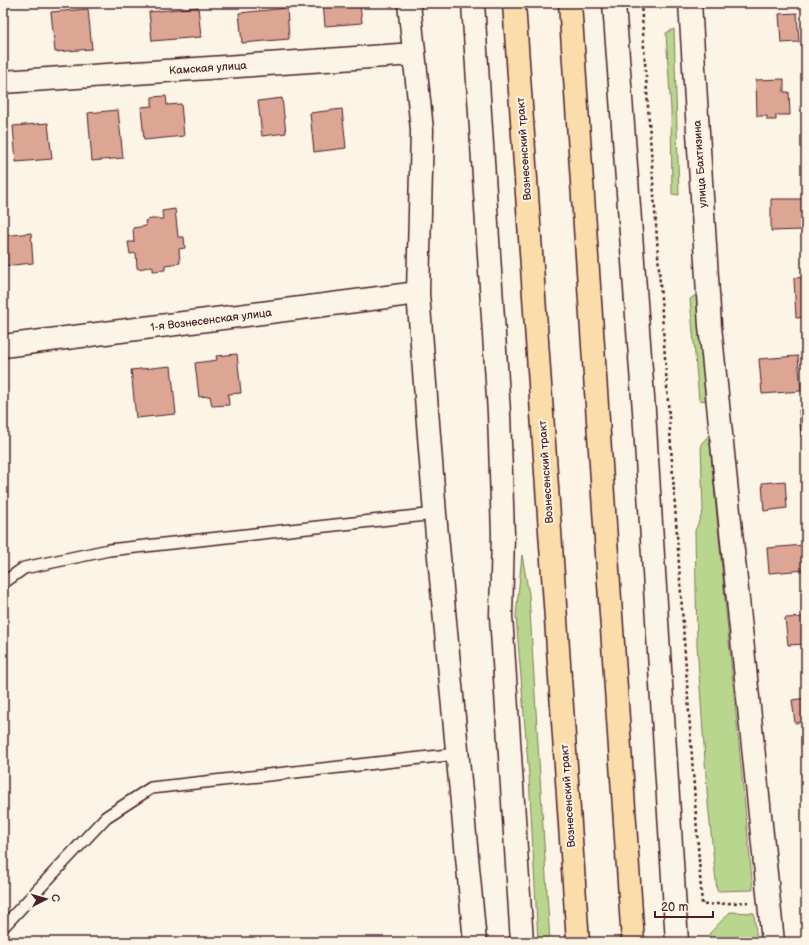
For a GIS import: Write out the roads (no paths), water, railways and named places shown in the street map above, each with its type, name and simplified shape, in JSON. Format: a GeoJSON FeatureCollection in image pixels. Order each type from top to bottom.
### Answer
{"type":"FeatureCollection","features":[{"type":"Feature","properties":{"kind":"main road","name":"Вознесенский тракт"},"geometry":{"type":"LineString","coordinates":[[514,3],[578,942]]}},
{"type":"Feature","properties":{"kind":"main road"},"geometry":{"type":"LineString","coordinates":[[570,3],[633,942]]}},
{"type":"Feature","properties":{"kind":"street"},"geometry":{"type":"LineString","coordinates":[[409,3],[422,130],[418,293],[435,514],[475,942]]}},
{"type":"Feature","properties":{"kind":"street"},"geometry":{"type":"LineString","coordinates":[[473,3],[499,413],[503,534],[501,616],[522,942]]}},
{"type":"Feature","properties":{"kind":"street"},"geometry":{"type":"LineString","coordinates":[[614,3],[644,411],[677,942]]}},
{"type":"Feature","properties":{"kind":"street","name":"улица Бахтизина"},"geometry":{"type":"LineString","coordinates":[[690,3],[710,326],[773,942]]}},
{"type":"Feature","properties":{"kind":"street","name":"Камская улица"},"geometry":{"type":"LineString","coordinates":[[3,82],[414,54]]}},
{"type":"Feature","properties":{"kind":"street","name":"1-я Вознесенская улица"},"geometry":{"type":"LineString","coordinates":[[3,346],[418,293]]}},
{"type":"Feature","properties":{"kind":"lane"},"geometry":{"type":"LineString","coordinates":[[3,582],[24,568],[109,550],[435,514]]}},
{"type":"Feature","properties":{"kind":"lane"},"geometry":{"type":"LineString","coordinates":[[3,927],[106,817],[151,788],[457,754]]}}]}
